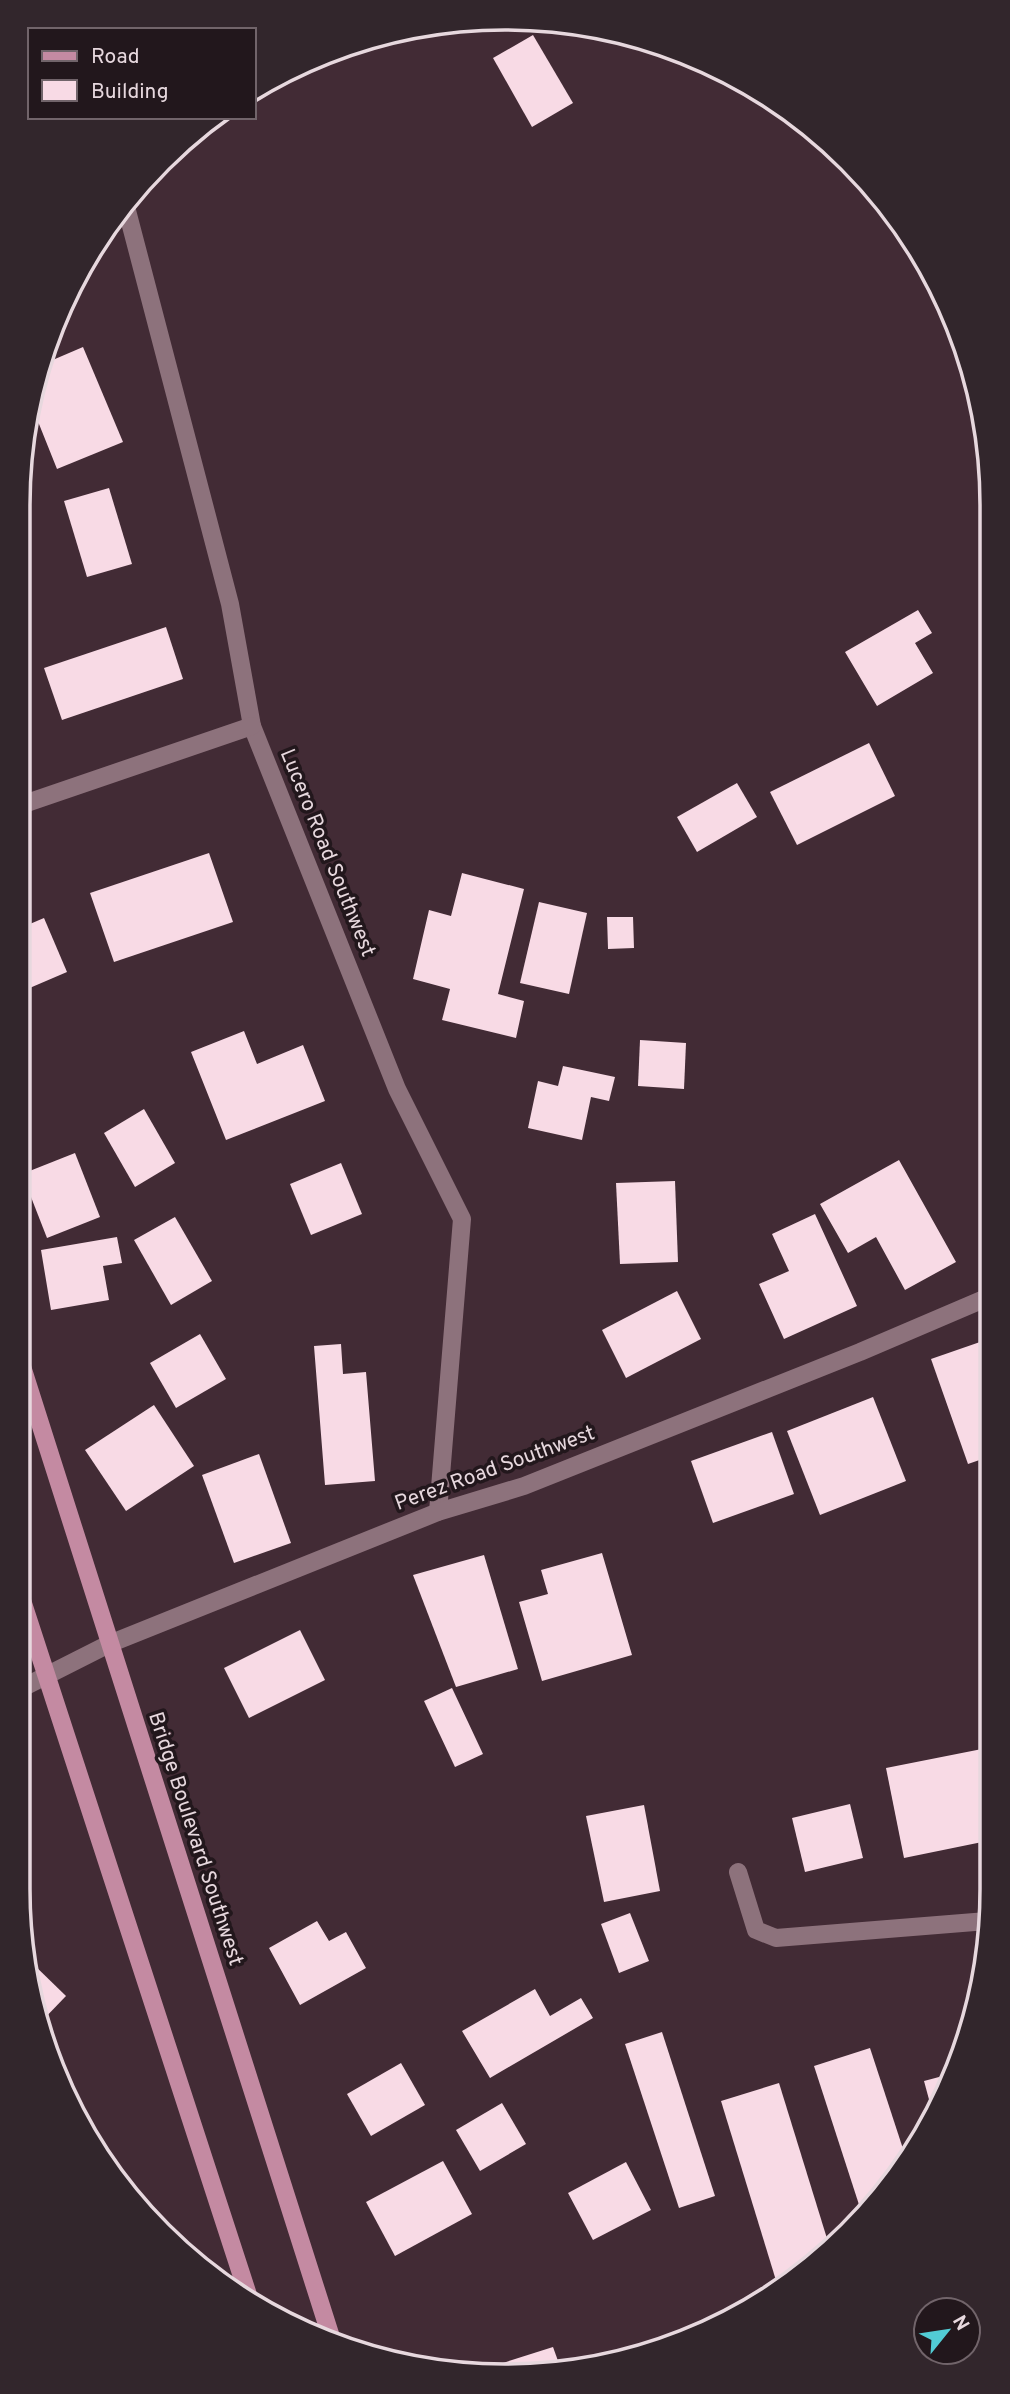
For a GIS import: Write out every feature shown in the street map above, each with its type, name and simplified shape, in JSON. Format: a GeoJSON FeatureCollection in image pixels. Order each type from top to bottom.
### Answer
{"type":"FeatureCollection","features":[{"type":"Feature","properties":{"kind":"main road","name":"Bridge Boulevard Southwest"},"geometry":{"type":"LineString","coordinates":[[30,1392],[329,2330]]}},
{"type":"Feature","properties":{"kind":"main road"},"geometry":{"type":"LineString","coordinates":[[30,1624],[245,2287]]}},
{"type":"Feature","properties":{"kind":"street","name":"Lucero Road Southwest"},"geometry":{"type":"LineString","coordinates":[[128,216],[230,604],[252,726],[397,1089],[462,1219],[438,1512]]}},
{"type":"Feature","properties":{"kind":"street"},"geometry":{"type":"LineString","coordinates":[[30,802],[252,726]]}},
{"type":"Feature","properties":{"kind":"street","name":"Perez Road Southwest"},"geometry":{"type":"LineString","coordinates":[[30,1684],[109,1644],[438,1512],[524,1486],[860,1352],[980,1301]]}},
{"type":"Feature","properties":{"kind":"street"},"geometry":{"type":"LineString","coordinates":[[737,1872],[756,1930],[776,1938],[979,1922]]}},
{"type":"Feature","properties":{"kind":"building"},"geometry":{"type":"Polygon","coordinates":[[[533,35],[573,103],[532,127],[493,58],[533,35]]]}},
{"type":"Feature","properties":{"kind":"building"},"geometry":{"type":"Polygon","coordinates":[[[83,347],[123,442],[57,469],[38,421],[53,360],[83,347]]]}},
{"type":"Feature","properties":{"kind":"building"},"geometry":{"type":"Polygon","coordinates":[[[109,488],[132,564],[87,577],[64,501],[109,488]]]}},
{"type":"Feature","properties":{"kind":"building"},"geometry":{"type":"Polygon","coordinates":[[[918,610],[932,633],[915,643],[933,673],[877,706],[845,652],[918,610]]]}},
{"type":"Feature","properties":{"kind":"building"},"geometry":{"type":"Polygon","coordinates":[[[166,627],[183,679],[62,720],[44,668],[166,627]]]}},
{"type":"Feature","properties":{"kind":"building"},"geometry":{"type":"Polygon","coordinates":[[[869,743],[895,796],[797,845],[770,792],[869,743]]]}},
{"type":"Feature","properties":{"kind":"building"},"geometry":{"type":"Polygon","coordinates":[[[737,783],[757,817],[697,852],[677,817],[737,783]]]}},
{"type":"Feature","properties":{"kind":"building"},"geometry":{"type":"Polygon","coordinates":[[[209,853],[233,922],[114,962],[90,893],[209,853]]]}},
{"type":"Feature","properties":{"kind":"building"},"geometry":{"type":"Polygon","coordinates":[[[462,873],[524,889],[498,994],[524,1001],[516,1038],[442,1020],[450,989],[413,979],[429,910],[451,916],[462,873]]]}},
{"type":"Feature","properties":{"kind":"building"},"geometry":{"type":"Polygon","coordinates":[[[539,902],[587,913],[569,994],[520,983],[539,902]]]}},
{"type":"Feature","properties":{"kind":"building"},"geometry":{"type":"Polygon","coordinates":[[[607,917],[633,917],[634,948],[608,949],[607,917]]]}},
{"type":"Feature","properties":{"kind":"building"},"geometry":{"type":"Polygon","coordinates":[[[44,918],[67,972],[30,988],[30,924],[44,918]]]}},
{"type":"Feature","properties":{"kind":"building"},"geometry":{"type":"Polygon","coordinates":[[[244,1031],[257,1064],[303,1045],[325,1101],[226,1140],[191,1052],[244,1031]]]}},
{"type":"Feature","properties":{"kind":"building"},"geometry":{"type":"Polygon","coordinates":[[[640,1040],[686,1043],[684,1089],[638,1086],[640,1040]]]}},
{"type":"Feature","properties":{"kind":"building"},"geometry":{"type":"Polygon","coordinates":[[[563,1066],[615,1077],[609,1101],[591,1097],[582,1140],[528,1128],[538,1081],[558,1086],[563,1066]]]}},
{"type":"Feature","properties":{"kind":"building"},"geometry":{"type":"Polygon","coordinates":[[[144,1109],[175,1163],[135,1187],[104,1133],[144,1109]]]}},
{"type":"Feature","properties":{"kind":"building"},"geometry":{"type":"Polygon","coordinates":[[[75,1153],[100,1217],[47,1238],[30,1194],[30,1171],[75,1153]]]}},
{"type":"Feature","properties":{"kind":"building"},"geometry":{"type":"Polygon","coordinates":[[[899,1160],[956,1262],[905,1290],[876,1237],[848,1253],[820,1204],[899,1160]]]}},
{"type":"Feature","properties":{"kind":"building"},"geometry":{"type":"Polygon","coordinates":[[[341,1163],[362,1214],[311,1235],[290,1184],[341,1163]]]}},
{"type":"Feature","properties":{"kind":"building"},"geometry":{"type":"Polygon","coordinates":[[[675,1181],[678,1262],[620,1264],[616,1183],[675,1181]]]}},
{"type":"Feature","properties":{"kind":"building"},"geometry":{"type":"Polygon","coordinates":[[[815,1214],[857,1306],[784,1339],[759,1284],[789,1271],[772,1234],[815,1214]]]}},
{"type":"Feature","properties":{"kind":"building"},"geometry":{"type":"Polygon","coordinates":[[[175,1217],[212,1281],[171,1305],[134,1240],[175,1217]]]}},
{"type":"Feature","properties":{"kind":"building"},"geometry":{"type":"Polygon","coordinates":[[[117,1237],[122,1263],[103,1266],[109,1300],[51,1310],[41,1250],[117,1237]]]}},
{"type":"Feature","properties":{"kind":"building"},"geometry":{"type":"Polygon","coordinates":[[[677,1291],[701,1339],[626,1378],[602,1330],[677,1291]]]}},
{"type":"Feature","properties":{"kind":"building"},"geometry":{"type":"Polygon","coordinates":[[[200,1334],[226,1379],[176,1408],[150,1363],[200,1334]]]}},
{"type":"Feature","properties":{"kind":"building"},"geometry":{"type":"Polygon","coordinates":[[[980,1342],[980,1460],[968,1464],[931,1359],[980,1342]]]}},
{"type":"Feature","properties":{"kind":"building"},"geometry":{"type":"Polygon","coordinates":[[[341,1344],[343,1374],[366,1372],[375,1481],[325,1485],[314,1346],[341,1344]]]}},
{"type":"Feature","properties":{"kind":"building"},"geometry":{"type":"Polygon","coordinates":[[[873,1397],[906,1481],[820,1515],[787,1431],[873,1397]]]}},
{"type":"Feature","properties":{"kind":"building"},"geometry":{"type":"Polygon","coordinates":[[[154,1405],[194,1466],[126,1511],[85,1450],[154,1405]]]}},
{"type":"Feature","properties":{"kind":"building"},"geometry":{"type":"Polygon","coordinates":[[[772,1432],[794,1494],[713,1523],[691,1461],[772,1432]]]}},
{"type":"Feature","properties":{"kind":"building"},"geometry":{"type":"Polygon","coordinates":[[[259,1454],[291,1543],[234,1563],[202,1475],[259,1454]]]}},
{"type":"Feature","properties":{"kind":"building"},"geometry":{"type":"Polygon","coordinates":[[[602,1553],[632,1655],[542,1681],[519,1602],[548,1594],[541,1570],[602,1553]]]}},
{"type":"Feature","properties":{"kind":"building"},"geometry":{"type":"Polygon","coordinates":[[[484,1555],[518,1669],[456,1687],[413,1575],[484,1555]]]}},
{"type":"Feature","properties":{"kind":"building"},"geometry":{"type":"Polygon","coordinates":[[[300,1630],[325,1680],[249,1718],[224,1668],[300,1630]]]}},
{"type":"Feature","properties":{"kind":"building"},"geometry":{"type":"Polygon","coordinates":[[[452,1688],[483,1754],[455,1767],[424,1701],[452,1688]]]}},
{"type":"Feature","properties":{"kind":"building"},"geometry":{"type":"Polygon","coordinates":[[[980,1749],[980,1842],[904,1858],[886,1768],[980,1749]]]}},
{"type":"Feature","properties":{"kind":"building"},"geometry":{"type":"Polygon","coordinates":[[[850,1804],[863,1858],[805,1872],[792,1818],[850,1804]]]}},
{"type":"Feature","properties":{"kind":"building"},"geometry":{"type":"Polygon","coordinates":[[[644,1805],[660,1891],[604,1902],[586,1816],[644,1805]]]}},
{"type":"Feature","properties":{"kind":"building"},"geometry":{"type":"Polygon","coordinates":[[[630,1913],[649,1961],[619,1973],[601,1924],[630,1913]]]}},
{"type":"Feature","properties":{"kind":"building"},"geometry":{"type":"Polygon","coordinates":[[[317,1921],[329,1941],[346,1932],[366,1968],[300,2005],[269,1948],[317,1921]]]}},
{"type":"Feature","properties":{"kind":"building"},"geometry":{"type":"Polygon","coordinates":[[[37,1967],[66,1996],[47,2016],[37,1967]]]}},
{"type":"Feature","properties":{"kind":"building"},"geometry":{"type":"Polygon","coordinates":[[[535,1989],[550,2016],[581,1998],[593,2018],[490,2078],[462,2031],[535,1989]]]}},
{"type":"Feature","properties":{"kind":"building"},"geometry":{"type":"Polygon","coordinates":[[[662,2032],[715,2196],[679,2208],[625,2044],[662,2032]]]}},
{"type":"Feature","properties":{"kind":"building"},"geometry":{"type":"Polygon","coordinates":[[[870,2048],[903,2149],[859,2205],[814,2066],[870,2048]]]}},
{"type":"Feature","properties":{"kind":"building"},"geometry":{"type":"Polygon","coordinates":[[[401,2063],[425,2105],[371,2136],[347,2094],[401,2063]]]}},
{"type":"Feature","properties":{"kind":"building"},"geometry":{"type":"Polygon","coordinates":[[[942,2076],[930,2102],[924,2081],[942,2076]]]}},
{"type":"Feature","properties":{"kind":"building"},"geometry":{"type":"Polygon","coordinates":[[[779,2083],[827,2238],[776,2279],[721,2101],[779,2083]]]}},
{"type":"Feature","properties":{"kind":"building"},"geometry":{"type":"Polygon","coordinates":[[[502,2103],[526,2144],[480,2171],[456,2130],[502,2103]]]}},
{"type":"Feature","properties":{"kind":"building"},"geometry":{"type":"Polygon","coordinates":[[[443,2161],[472,2214],[395,2256],[366,2202],[443,2161]]]}},
{"type":"Feature","properties":{"kind":"building"},"geometry":{"type":"Polygon","coordinates":[[[626,2162],[651,2210],[593,2240],[568,2193],[626,2162]]]}},
{"type":"Feature","properties":{"kind":"building"},"geometry":{"type":"Polygon","coordinates":[[[553,2347],[558,2361],[536,2363],[500,2364],[553,2347]]]}}]}
